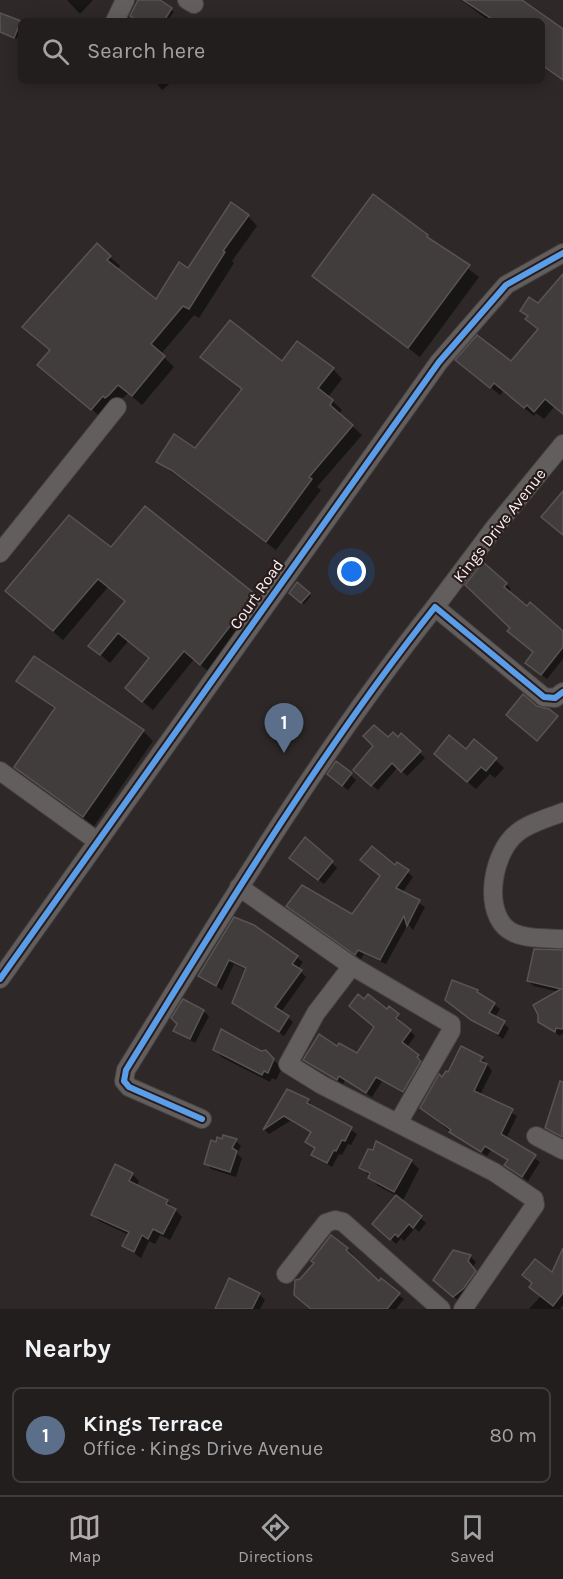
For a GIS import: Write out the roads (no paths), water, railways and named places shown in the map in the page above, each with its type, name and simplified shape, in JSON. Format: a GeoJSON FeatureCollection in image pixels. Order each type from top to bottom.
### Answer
{"type":"FeatureCollection","features":[{"type":"Feature","properties":{"kind":"street"},"geometry":{"type":"LineString","coordinates":[[116,18],[125,0]]}},
{"type":"Feature","properties":{"kind":"street","name":"Court Road"},"geometry":{"type":"LineString","coordinates":[[0,979],[439,362],[506,285],[563,253]]}},
{"type":"Feature","properties":{"kind":"street"},"geometry":{"type":"LineString","coordinates":[[0,553],[117,406]]}},
{"type":"Feature","properties":{"kind":"street","name":"Kings Drive Avenue"},"geometry":{"type":"LineString","coordinates":[[239,887],[328,752],[418,628],[495,527],[563,444]]}},
{"type":"Feature","properties":{"kind":"street"},"geometry":{"type":"LineString","coordinates":[[435,607],[544,697],[555,698],[563,692]]}},
{"type":"Feature","properties":{"kind":"street"},"geometry":{"type":"LineString","coordinates":[[0,771],[98,841]]}},
{"type":"Feature","properties":{"kind":"street"},"geometry":{"type":"LineString","coordinates":[[563,812],[523,829],[508,843],[498,869],[493,894],[497,913],[505,927],[516,933],[533,937],[563,939]]}},
{"type":"Feature","properties":{"kind":"street"},"geometry":{"type":"LineString","coordinates":[[202,1119],[129,1087],[124,1081],[126,1070],[239,887],[352,966],[451,1024],[451,1031],[398,1123]]}},
{"type":"Feature","properties":{"kind":"street"},"geometry":{"type":"LineString","coordinates":[[352,966],[316,1013],[288,1064],[322,1085],[494,1172],[534,1199],[535,1204],[463,1309]]}},
{"type":"Feature","properties":{"kind":"street"},"geometry":{"type":"LineString","coordinates":[[536,1136],[563,1150]]}},
{"type":"Feature","properties":{"kind":"street"},"geometry":{"type":"LineString","coordinates":[[286,1274],[326,1223],[335,1220],[343,1222],[441,1309]]}},
{"type":"Feature","properties":{"kind":"place","name":"Kings Terrace"},"geometry":{"type":"Point","coordinates":[284,753]}}]}
